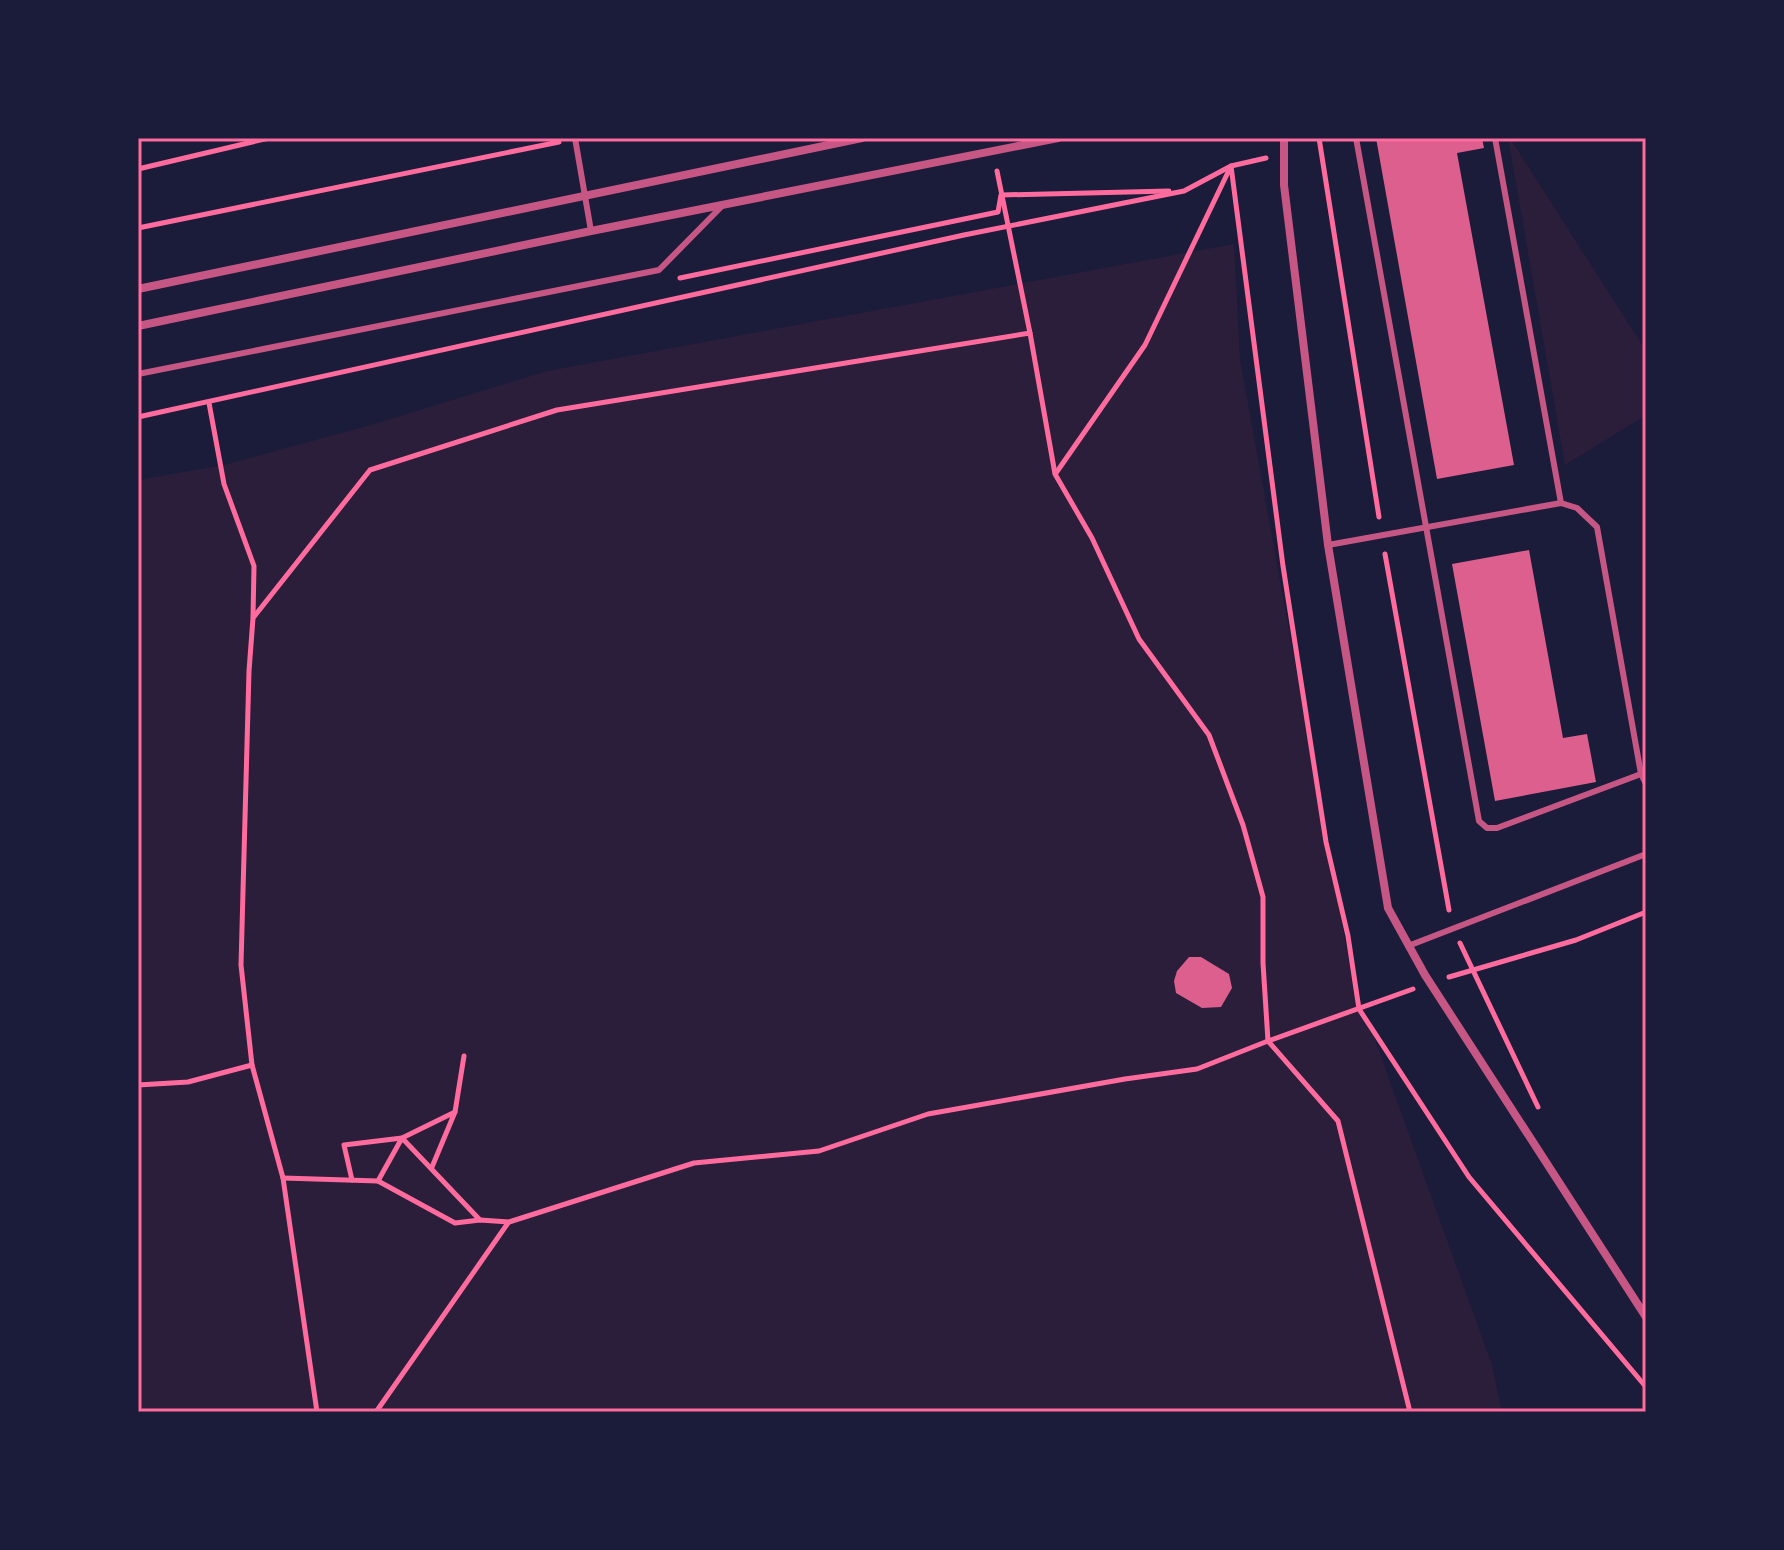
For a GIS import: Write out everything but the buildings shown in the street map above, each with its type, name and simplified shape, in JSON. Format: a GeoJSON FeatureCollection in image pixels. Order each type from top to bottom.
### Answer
{"type":"FeatureCollection","features":[{"type":"Feature","properties":{"kind":"street"},"geometry":{"type":"LineString","coordinates":[[138,289],[862,138]]}},
{"type":"Feature","properties":{"kind":"street"},"geometry":{"type":"LineString","coordinates":[[138,326],[1058,138]]}},
{"type":"Feature","properties":{"kind":"street"},"geometry":{"type":"LineString","coordinates":[[1284,138],[1284,185],[1328,545],[1388,908],[1430,983],[1646,1317]]}},
{"type":"Feature","properties":{"kind":"lane"},"geometry":{"type":"LineString","coordinates":[[576,138],[591,231]]}},
{"type":"Feature","properties":{"kind":"lane"},"geometry":{"type":"LineString","coordinates":[[1356,138],[1479,821],[1487,828],[1497,828],[1641,774]]}},
{"type":"Feature","properties":{"kind":"lane"},"geometry":{"type":"LineString","coordinates":[[1495,138],[1561,503]]}},
{"type":"Feature","properties":{"kind":"lane"},"geometry":{"type":"LineString","coordinates":[[138,374],[659,270],[723,205]]}},
{"type":"Feature","properties":{"kind":"lane"},"geometry":{"type":"LineString","coordinates":[[1328,545],[1561,503],[1577,508],[1597,527],[1641,774],[1646,784]]}},
{"type":"Feature","properties":{"kind":"lane"},"geometry":{"type":"LineString","coordinates":[[1408,946],[1646,854]]}},
{"type":"Feature","properties":{"kind":"path"},"geometry":{"type":"LineString","coordinates":[[138,169],[269,138]]}},
{"type":"Feature","properties":{"kind":"path"},"geometry":{"type":"LineString","coordinates":[[138,228],[576,138]]}},
{"type":"Feature","properties":{"kind":"path"},"geometry":{"type":"LineString","coordinates":[[994,150],[1055,474],[1092,538],[1139,639],[1209,735],[1243,825],[1263,897],[1268,1041],[1338,1121],[1410,1412]]}},
{"type":"Feature","properties":{"kind":"path"},"geometry":{"type":"LineString","coordinates":[[138,417],[964,235],[1184,191],[1231,166],[1284,154]]}},
{"type":"Feature","properties":{"kind":"path"},"geometry":{"type":"LineString","coordinates":[[1055,474],[1145,345],[1231,166]]}},
{"type":"Feature","properties":{"kind":"path"},"geometry":{"type":"LineString","coordinates":[[1231,166],[1285,581],[1326,842],[1348,936],[1359,1009],[1469,1177],[1646,1387]]}},
{"type":"Feature","properties":{"kind":"path"},"geometry":{"type":"LineString","coordinates":[[253,618],[370,470],[557,410],[1030,333]]}},
{"type":"Feature","properties":{"kind":"path"},"geometry":{"type":"LineString","coordinates":[[209,403],[224,484],[254,566],[241,965],[252,1065],[283,1178],[316,1412]]}},
{"type":"Feature","properties":{"kind":"path"},"geometry":{"type":"LineString","coordinates":[[283,1178],[378,1181],[455,1223],[480,1220],[509,1222],[694,1163],[819,1151],[928,1114],[1197,1069],[1430,983],[1576,940],[1646,912]]}},
{"type":"Feature","properties":{"kind":"path"},"geometry":{"type":"LineString","coordinates":[[1472,971],[1540,1112]]}},
{"type":"Feature","properties":{"kind":"path"},"geometry":{"type":"LineString","coordinates":[[432,1167],[455,1112],[464,1056]]}},
{"type":"Feature","properties":{"kind":"path"},"geometry":{"type":"LineString","coordinates":[[138,1085],[188,1082],[252,1065]]}},
{"type":"Feature","properties":{"kind":"path"},"geometry":{"type":"LineString","coordinates":[[352,1180],[344,1145],[402,1138],[455,1112]]}},
{"type":"Feature","properties":{"kind":"path"},"geometry":{"type":"LineString","coordinates":[[402,1138],[480,1220]]}},
{"type":"Feature","properties":{"kind":"path"},"geometry":{"type":"LineString","coordinates":[[378,1181],[402,1138]]}},
{"type":"Feature","properties":{"kind":"path"},"geometry":{"type":"LineString","coordinates":[[376,1412],[509,1222]]}},
{"type":"Feature","properties":{"kind":"shaded area"},"geometry":{"type":"Polygon","coordinates":[[[1508,138],[1646,351],[1646,415],[1565,465],[1508,138]]]}},
{"type":"Feature","properties":{"kind":"shaded area"},"geometry":{"type":"Polygon","coordinates":[[[1234,244],[1240,359],[1351,973],[1492,1365],[1502,1412],[138,1412],[138,480],[224,465],[374,424],[547,371],[1234,244]]]}}]}
